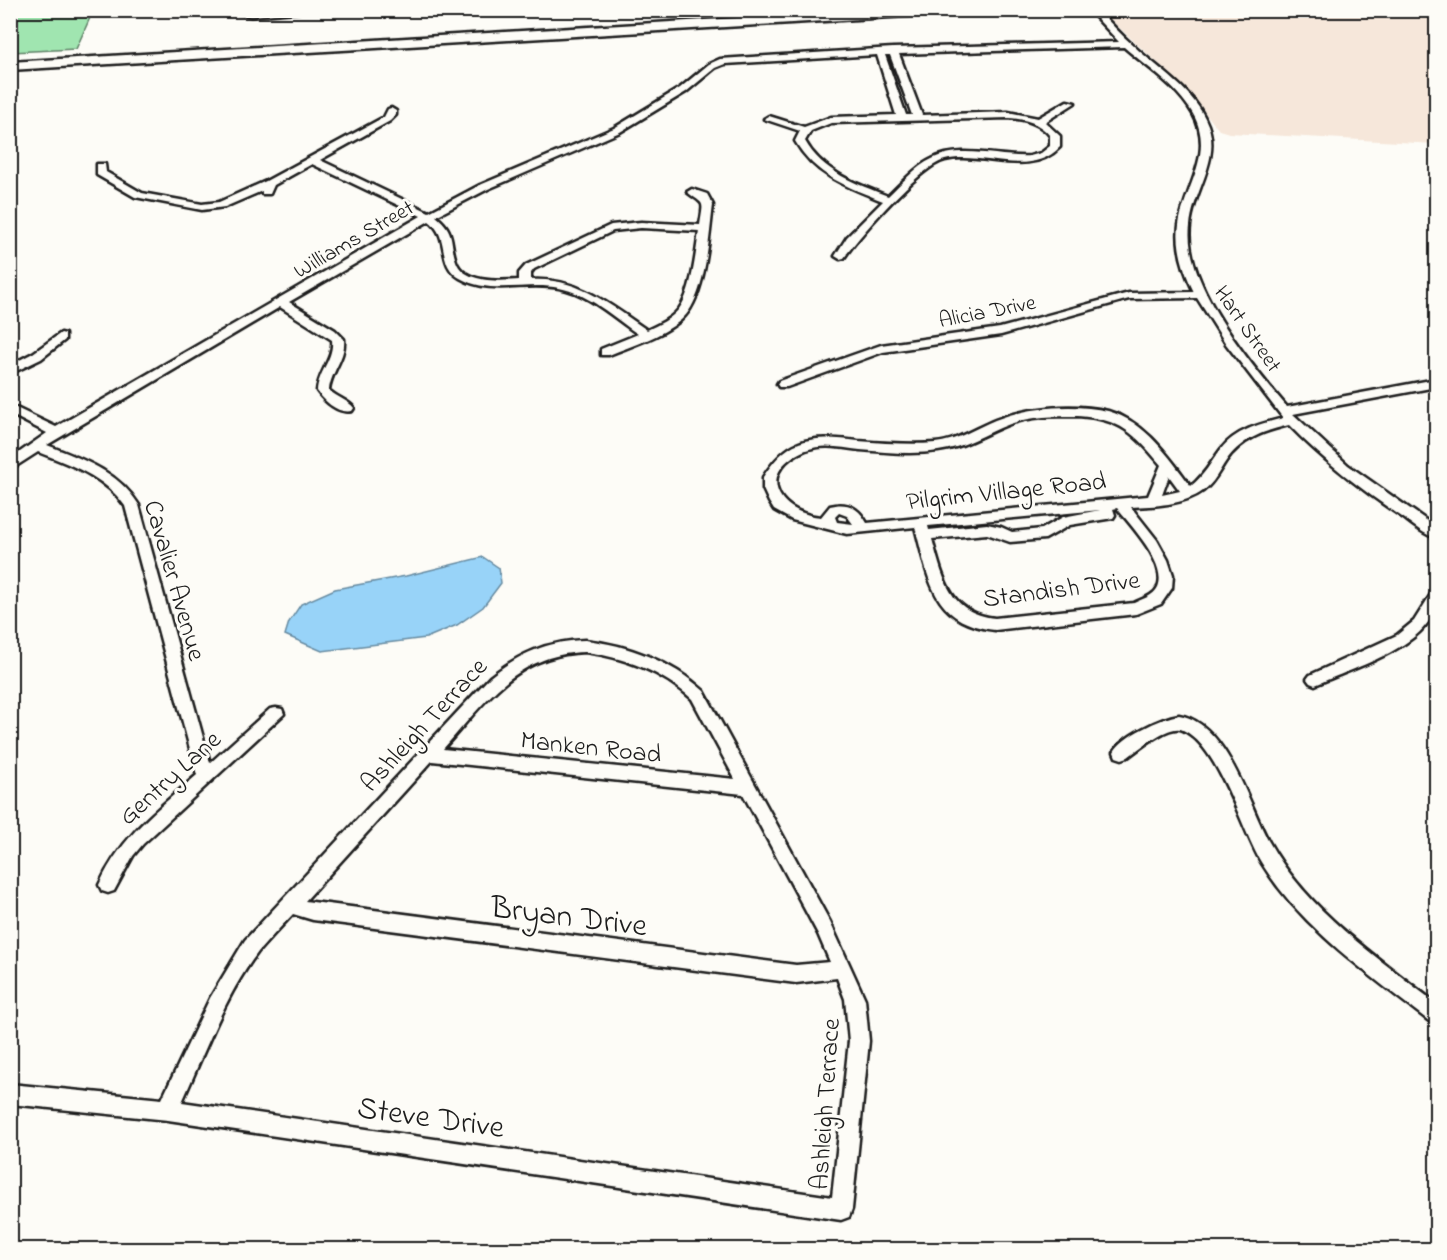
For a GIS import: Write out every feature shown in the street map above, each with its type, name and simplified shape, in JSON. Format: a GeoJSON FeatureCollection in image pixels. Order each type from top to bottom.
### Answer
{"type":"FeatureCollection","features":[{"type":"Feature","properties":{"kind":"highway"},"geometry":{"type":"LineString","coordinates":[[10,60],[855,10]]}},
{"type":"Feature","properties":{"kind":"highway"},"geometry":{"type":"LineString","coordinates":[[10,66],[940,10]]}},
{"type":"Feature","properties":{"kind":"street"},"geometry":{"type":"LineString","coordinates":[[224,10],[251,14],[314,10]]}},
{"type":"Feature","properties":{"kind":"street","name":"Hart Street"},"geometry":{"type":"LineString","coordinates":[[1093,10],[1184,96],[1200,118],[1207,133],[1206,159],[1189,201],[1184,224],[1188,261],[1201,295],[1228,338],[1288,416],[1365,485],[1437,533]]}},
{"type":"Feature","properties":{"kind":"street"},"geometry":{"type":"LineString","coordinates":[[902,118],[880,52],[1127,44]]}},
{"type":"Feature","properties":{"kind":"street"},"geometry":{"type":"LineString","coordinates":[[893,51],[918,117]]}},
{"type":"Feature","properties":{"kind":"street","name":"Williams Street"},"geometry":{"type":"LineString","coordinates":[[10,466],[56,432],[429,216],[484,187],[617,130],[683,90],[712,66],[723,61],[880,52]]}},
{"type":"Feature","properties":{"kind":"street"},"geometry":{"type":"LineString","coordinates":[[1038,122],[1070,103]]}},
{"type":"Feature","properties":{"kind":"street"},"geometry":{"type":"LineString","coordinates":[[101,166],[101,173],[139,195],[202,207],[221,205],[268,187],[387,119],[391,111]]}},
{"type":"Feature","properties":{"kind":"street"},"geometry":{"type":"LineString","coordinates":[[840,256],[855,234],[928,166],[943,158],[968,155],[1022,160],[1046,154],[1055,147],[1056,138],[1050,129],[1038,122],[1005,115],[831,120],[805,130],[800,139],[803,148],[834,177],[846,184],[890,200]]}},
{"type":"Feature","properties":{"kind":"street"},"geometry":{"type":"LineString","coordinates":[[769,119],[805,130]]}},
{"type":"Feature","properties":{"kind":"street"},"geometry":{"type":"LineString","coordinates":[[312,160],[429,216],[447,233],[450,242],[449,261],[459,273],[483,283],[525,283],[570,287],[645,334]]}},
{"type":"Feature","properties":{"kind":"street"},"geometry":{"type":"LineString","coordinates":[[605,352],[676,318],[688,304],[708,202],[703,196],[692,192]]}},
{"type":"Feature","properties":{"kind":"street"},"geometry":{"type":"LineString","coordinates":[[525,283],[525,273],[530,267],[611,228],[641,225],[704,228]]}},
{"type":"Feature","properties":{"kind":"street","name":"Alicia Drive"},"geometry":{"type":"LineString","coordinates":[[783,384],[881,349],[1001,331],[1129,296],[1201,295]]}},
{"type":"Feature","properties":{"kind":"street"},"geometry":{"type":"LineString","coordinates":[[280,302],[331,332],[338,339],[338,355],[324,377],[323,391],[332,401],[348,408]]}},
{"type":"Feature","properties":{"kind":"street"},"geometry":{"type":"LineString","coordinates":[[10,370],[37,356],[61,337]]}},
{"type":"Feature","properties":{"kind":"street"},"geometry":{"type":"LineString","coordinates":[[1189,493],[1206,481],[1224,454],[1239,439],[1288,416],[1437,383]]}},
{"type":"Feature","properties":{"kind":"street"},"geometry":{"type":"LineString","coordinates":[[10,409],[56,432]]}},
{"type":"Feature","properties":{"kind":"street","name":"Pilgrim Village Road"},"geometry":{"type":"LineString","coordinates":[[1092,414],[1109,416],[1123,422],[1146,441],[1189,493],[922,529],[840,529],[829,522],[807,521],[791,516],[778,504],[771,491],[770,477],[773,470],[790,454],[804,446],[832,443],[935,447],[969,440],[1006,421],[1025,416],[1092,414]]}},
{"type":"Feature","properties":{"kind":"street","name":"Cavalier Avenue"},"geometry":{"type":"LineString","coordinates":[[37,446],[99,472],[120,488],[132,505],[206,778]]}},
{"type":"Feature","properties":{"kind":"street"},"geometry":{"type":"LineString","coordinates":[[1154,499],[1167,465]]}},
{"type":"Feature","properties":{"kind":"street"},"geometry":{"type":"LineString","coordinates":[[922,529],[996,530],[1010,537],[1045,534],[1068,520],[1108,514],[1112,503]]}},
{"type":"Feature","properties":{"kind":"street","name":"Standish Drive"},"geometry":{"type":"LineString","coordinates":[[922,529],[946,601],[959,614],[977,623],[995,624],[1136,608],[1151,603],[1161,596],[1165,585],[1166,566],[1159,553],[1112,503]]}},
{"type":"Feature","properties":{"kind":"street"},"geometry":{"type":"LineString","coordinates":[[829,522],[828,516],[832,511],[844,508],[855,513],[862,528]]}},
{"type":"Feature","properties":{"kind":"street"},"geometry":{"type":"LineString","coordinates":[[1314,679],[1407,636],[1419,625],[1437,598]]}},
{"type":"Feature","properties":{"kind":"street","name":"Ashleigh Terrace"},"geometry":{"type":"LineString","coordinates":[[168,1110],[240,962],[427,754],[507,670],[563,646],[596,646],[628,654],[663,670],[688,685],[708,708],[842,968],[855,999],[859,1041],[841,1209]]}},
{"type":"Feature","properties":{"kind":"street","name":"Gentry Lane"},"geometry":{"type":"LineString","coordinates":[[108,885],[127,850],[276,714]]}},
{"type":"Feature","properties":{"kind":"street"},"geometry":{"type":"LineString","coordinates":[[1122,752],[1173,722],[1184,722],[1197,731],[1210,746],[1234,786],[1266,855],[1299,899],[1343,942],[1437,1014]]}},
{"type":"Feature","properties":{"kind":"street","name":"Manken Road"},"geometry":{"type":"LineString","coordinates":[[427,754],[750,788]]}},
{"type":"Feature","properties":{"kind":"street","name":"Bryan Drive"},"geometry":{"type":"LineString","coordinates":[[289,905],[313,912],[796,974],[842,968]]}},
{"type":"Feature","properties":{"kind":"street","name":"Steve Drive"},"geometry":{"type":"LineString","coordinates":[[10,1095],[168,1110],[841,1209]]}},
{"type":"Feature","properties":{"kind":"shaded area"},"geometry":{"type":"Polygon","coordinates":[[[1101,11],[1436,11],[1436,144],[1229,133],[1219,130],[1187,90],[1101,11]]]}},
{"type":"Feature","properties":{"kind":"green space"},"geometry":{"type":"Polygon","coordinates":[[[10,11],[93,11],[76,49],[11,52],[10,11]]]}},
{"type":"Feature","properties":{"kind":"water"},"geometry":{"type":"Polygon","coordinates":[[[483,557],[499,568],[501,583],[483,607],[457,625],[426,638],[322,651],[285,635],[289,622],[301,604],[335,589],[406,576],[483,557]]]}}]}
